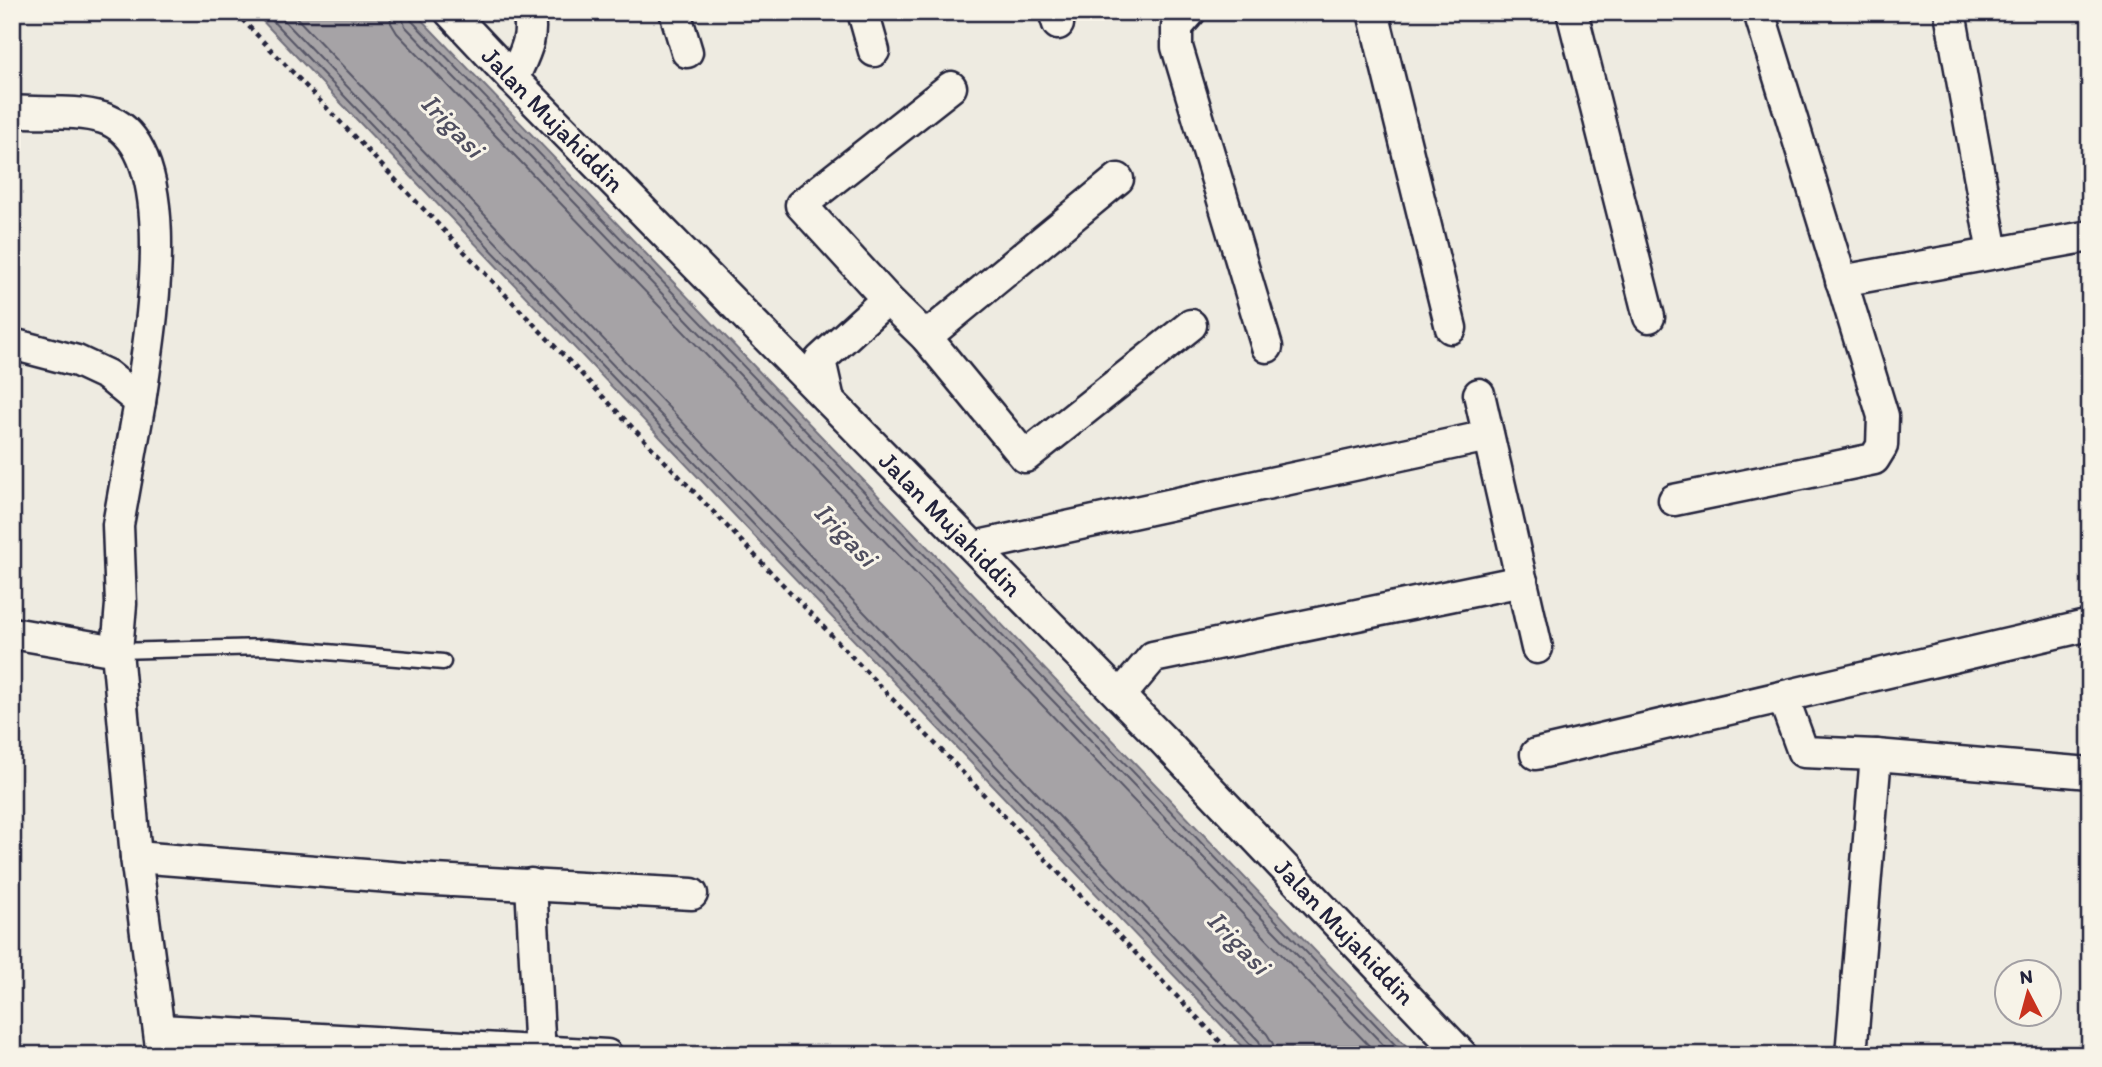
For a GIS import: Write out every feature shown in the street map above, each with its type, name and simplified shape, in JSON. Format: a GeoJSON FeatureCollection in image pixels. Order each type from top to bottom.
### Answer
{"type":"FeatureCollection","features":[{"type":"Feature","properties":{"kind":"street","name":"Jalan Mujahiddin"},"geometry":{"type":"LineString","coordinates":[[450,12],[1121,696],[1455,1046]]}},
{"type":"Feature","properties":{"kind":"street"},"geometry":{"type":"LineString","coordinates":[[513,79],[530,42],[532,26],[528,12]]}},
{"type":"Feature","properties":{"kind":"street"},"geometry":{"type":"LineString","coordinates":[[675,12],[687,52]]}},
{"type":"Feature","properties":{"kind":"street"},"geometry":{"type":"LineString","coordinates":[[863,12],[874,51]]}},
{"type":"Feature","properties":{"kind":"street"},"geometry":{"type":"LineString","coordinates":[[1190,12],[1177,27],[1177,47],[1267,347]]}},
{"type":"Feature","properties":{"kind":"street"},"geometry":{"type":"LineString","coordinates":[[1373,12],[1451,328]]}},
{"type":"Feature","properties":{"kind":"street"},"geometry":{"type":"LineString","coordinates":[[1572,12],[1649,317]]}},
{"type":"Feature","properties":{"kind":"street"},"geometry":{"type":"LineString","coordinates":[[1674,500],[1874,459],[1882,446],[1883,416],[1759,12]]}},
{"type":"Feature","properties":{"kind":"street"},"geometry":{"type":"LineString","coordinates":[[1950,12],[1993,253]]}},
{"type":"Feature","properties":{"kind":"street"},"geometry":{"type":"LineString","coordinates":[[951,87],[801,205],[887,299],[926,337],[1025,457],[1191,325]]}},
{"type":"Feature","properties":{"kind":"street"},"geometry":{"type":"LineString","coordinates":[[12,111],[69,113],[104,118],[127,131],[141,149],[153,201],[157,280],[140,402],[118,525],[121,604],[117,651],[136,857],[161,1042],[607,1055]]}},
{"type":"Feature","properties":{"kind":"street"},"geometry":{"type":"LineString","coordinates":[[926,337],[1118,179]]}},
{"type":"Feature","properties":{"kind":"street"},"geometry":{"type":"LineString","coordinates":[[1841,281],[2090,236]]}},
{"type":"Feature","properties":{"kind":"street"},"geometry":{"type":"LineString","coordinates":[[829,400],[820,359],[887,299]]}},
{"type":"Feature","properties":{"kind":"street"},"geometry":{"type":"LineString","coordinates":[[12,344],[77,361],[107,375],[140,402]]}},
{"type":"Feature","properties":{"kind":"street"},"geometry":{"type":"LineString","coordinates":[[1479,394],[1537,648]]}},
{"type":"Feature","properties":{"kind":"street"},"geometry":{"type":"LineString","coordinates":[[974,547],[1488,436]]}},
{"type":"Feature","properties":{"kind":"street"},"geometry":{"type":"LineString","coordinates":[[1121,696],[1153,657],[1522,582]]}},
{"type":"Feature","properties":{"kind":"street"},"geometry":{"type":"LineString","coordinates":[[1536,754],[2090,625]]}},
{"type":"Feature","properties":{"kind":"street"},"geometry":{"type":"LineString","coordinates":[[12,633],[117,651]]}},
{"type":"Feature","properties":{"kind":"street"},"geometry":{"type":"LineString","coordinates":[[1783,696],[1803,752],[1876,755],[2090,773]]}},
{"type":"Feature","properties":{"kind":"street"},"geometry":{"type":"LineString","coordinates":[[1850,1055],[1876,755]]}},
{"type":"Feature","properties":{"kind":"street"},"geometry":{"type":"LineString","coordinates":[[136,857],[416,879],[692,894]]}},
{"type":"Feature","properties":{"kind":"street"},"geometry":{"type":"LineString","coordinates":[[531,884],[540,1052]]}},
{"type":"Feature","properties":{"kind":"lane"},"geometry":{"type":"LineString","coordinates":[[117,651],[268,647],[443,662]]}},
{"type":"Feature","properties":{"kind":"path"},"geometry":{"type":"LineString","coordinates":[[235,12],[1233,1055]]}},
{"type":"Feature","properties":{"kind":"water","name":"Irigasi"},"geometry":{"type":"Polygon","coordinates":[[[254,12],[414,12],[1415,1055],[1250,1055],[254,12]]]}}]}
